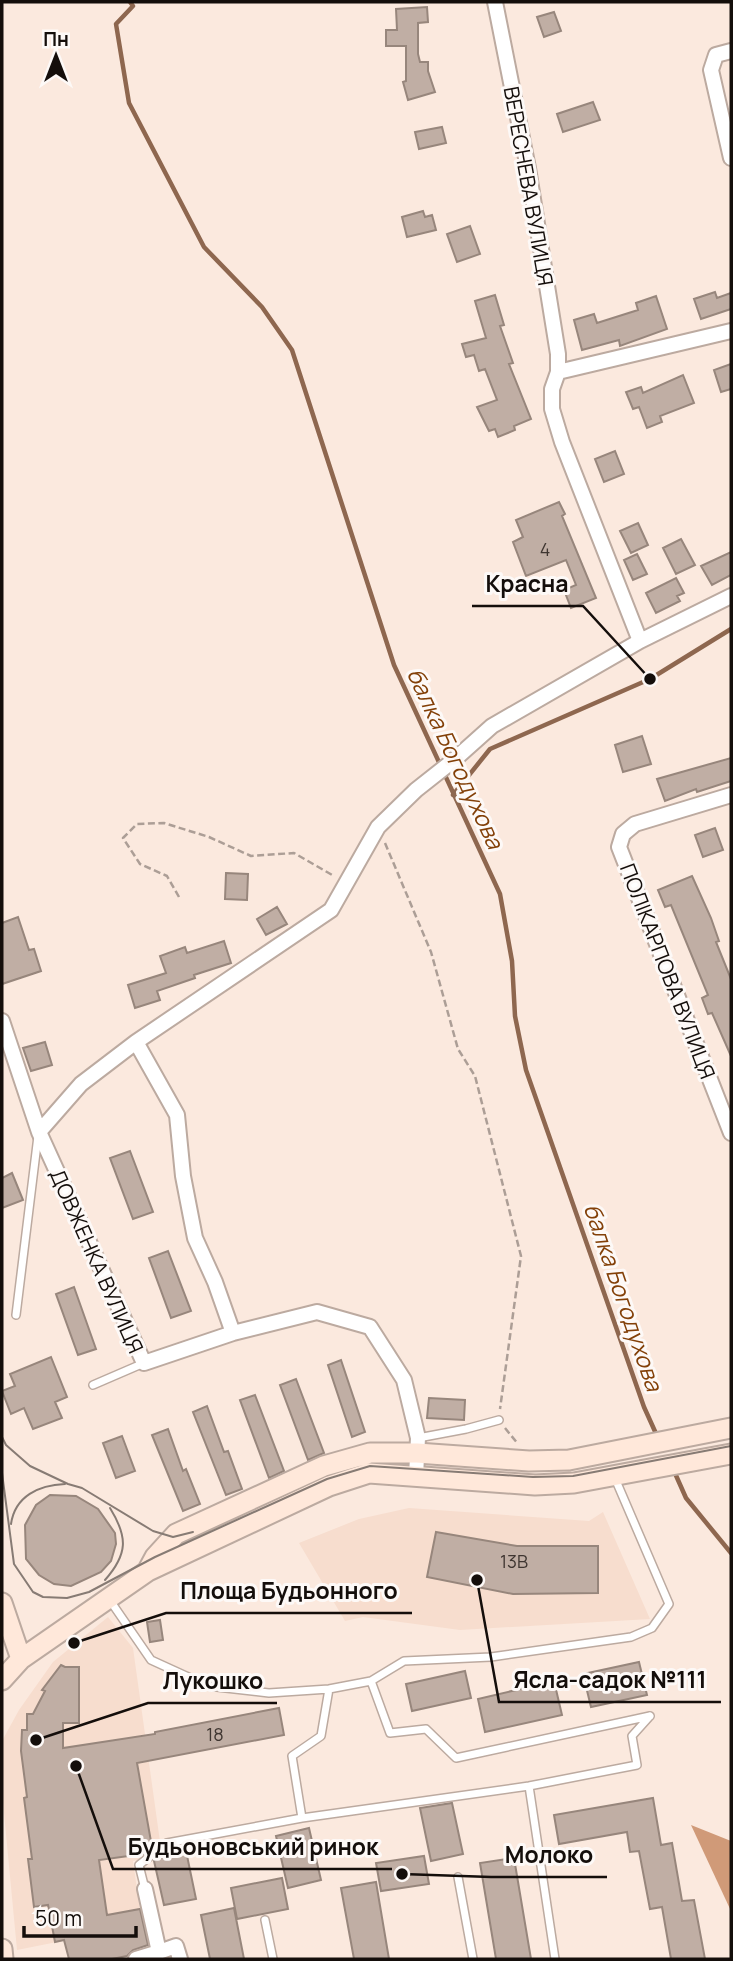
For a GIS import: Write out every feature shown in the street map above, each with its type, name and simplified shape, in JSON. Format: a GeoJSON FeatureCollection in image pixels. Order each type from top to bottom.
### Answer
{"type":"FeatureCollection","features":[{"type":"Feature","properties":{"kind":"main road"},"geometry":{"type":"LineString","coordinates":[[148,1571],[155,1557],[176,1534],[324,1466],[370,1453],[418,1446],[529,1461],[569,1460],[728,1429]]}},
{"type":"Feature","properties":{"kind":"main road"},"geometry":{"type":"LineString","coordinates":[[2,1680],[21,1659],[148,1571],[329,1486],[369,1473],[535,1485],[575,1483],[731,1454]]}},
{"type":"Feature","properties":{"kind":"main road"},"geometry":{"type":"LineString","coordinates":[[2,1603],[21,1659]]}},
{"type":"Feature","properties":{"kind":"main road"},"geometry":{"type":"LineString","coordinates":[[2,1949],[3,1959]]}},
{"type":"Feature","properties":{"kind":"street","name":"ВЕРЕСНЕВА ВУЛИЦЯ"},"geometry":{"type":"LineString","coordinates":[[495,2],[528,168],[558,354],[552,409],[562,442],[640,641]]}},
{"type":"Feature","properties":{"kind":"street"},"geometry":{"type":"LineString","coordinates":[[731,51],[716,55],[711,70],[731,158]]}},
{"type":"Feature","properties":{"kind":"street"},"geometry":{"type":"LineString","coordinates":[[558,372],[731,331]]}},
{"type":"Feature","properties":{"kind":"street"},"geometry":{"type":"LineString","coordinates":[[39,1132],[81,1084],[136,1042],[331,910],[378,827],[416,790],[492,726],[640,641],[731,596]]}},
{"type":"Feature","properties":{"kind":"street","name":"ПОЛІКАРПОВА ВУЛИЦЯ"},"geometry":{"type":"LineString","coordinates":[[731,795],[635,824],[623,834],[619,847],[731,1133]]}},
{"type":"Feature","properties":{"kind":"street","name":"ДОВЖЕНКА ВУЛИЦЯ"},"geometry":{"type":"LineString","coordinates":[[2,1021],[39,1132],[144,1363],[233,1333],[317,1312],[370,1327],[404,1380],[418,1446],[416,1476]]}},
{"type":"Feature","properties":{"kind":"street"},"geometry":{"type":"LineString","coordinates":[[136,1042],[177,1115],[183,1176],[195,1238],[215,1282],[233,1333]]}},
{"type":"Feature","properties":{"kind":"street"},"geometry":{"type":"LineString","coordinates":[[145,1889],[159,1952]]}},
{"type":"Feature","properties":{"kind":"street"},"geometry":{"type":"LineString","coordinates":[[136,1959],[176,1946],[180,1959]]}},
{"type":"Feature","properties":{"kind":"lane"},"geometry":{"type":"LineString","coordinates":[[16,1315],[39,1132]]}},
{"type":"Feature","properties":{"kind":"lane"},"geometry":{"type":"LineString","coordinates":[[93,1385],[144,1363]]}},
{"type":"Feature","properties":{"kind":"lane"},"geometry":{"type":"LineString","coordinates":[[418,1446],[499,1420]]}},
{"type":"Feature","properties":{"kind":"lane"},"geometry":{"type":"LineString","coordinates":[[109,1598],[151,1660],[208,1686],[268,1693],[329,1689],[371,1681],[404,1661],[491,1657],[631,1637],[652,1628],[668,1604],[614,1476]]}},
{"type":"Feature","properties":{"kind":"lane"},"geometry":{"type":"LineString","coordinates":[[145,1889],[139,1865],[167,1843],[302,1818],[529,1786],[637,1765],[632,1736],[650,1716],[456,1758],[426,1729],[390,1733],[371,1681]]}},
{"type":"Feature","properties":{"kind":"lane"},"geometry":{"type":"LineString","coordinates":[[302,1818],[292,1756],[321,1736],[329,1689]]}},
{"type":"Feature","properties":{"kind":"lane"},"geometry":{"type":"LineString","coordinates":[[529,1786],[555,1959]]}},
{"type":"Feature","properties":{"kind":"lane"},"geometry":{"type":"LineString","coordinates":[[458,1877],[473,1959]]}},
{"type":"Feature","properties":{"kind":"lane"},"geometry":{"type":"LineString","coordinates":[[264,1920],[273,1959]]}},
{"type":"Feature","properties":{"kind":"path"},"geometry":{"type":"LineString","coordinates":[[179,897],[167,876],[140,864],[123,838],[137,824],[164,823],[209,837],[251,856],[294,853],[346,883]]}},
{"type":"Feature","properties":{"kind":"path"},"geometry":{"type":"LineString","coordinates":[[378,827],[432,952],[458,1049],[475,1076],[521,1256],[499,1420],[527,1454],[529,1461]]}},
{"type":"Feature","properties":{"kind":"shaded area"},"geometry":{"type":"Polygon","coordinates":[[[409,1508],[589,1521],[603,1512],[650,1619],[460,1630],[363,1617],[345,1621],[299,1543],[359,1519],[409,1508]]]}},
{"type":"Feature","properties":{"kind":"shaded area"},"geometry":{"type":"Polygon","coordinates":[[[108,1617],[133,1648],[162,1856],[133,1861],[142,1925],[17,1950],[2,1792],[2,1741],[19,1710],[53,1662],[108,1617]]]}},
{"type":"Feature","properties":{"kind":"shaded area"},"geometry":{"type":"Polygon","coordinates":[[[691,1825],[731,1841],[731,1911],[691,1825]]]}},
{"type":"Feature","properties":{"kind":"building"},"geometry":{"type":"Polygon","coordinates":[[[427,7],[428,22],[418,23],[418,54],[420,62],[428,62],[435,92],[408,100],[403,82],[406,81],[406,46],[386,46],[386,30],[397,30],[396,9],[427,7]]]}},
{"type":"Feature","properties":{"kind":"building"},"geometry":{"type":"Polygon","coordinates":[[[554,12],[561,31],[544,37],[537,17],[554,12]]]}},
{"type":"Feature","properties":{"kind":"building"},"geometry":{"type":"Polygon","coordinates":[[[593,102],[600,120],[563,132],[557,114],[593,102]]]}},
{"type":"Feature","properties":{"kind":"building"},"geometry":{"type":"Polygon","coordinates":[[[442,127],[446,143],[419,149],[415,132],[442,127]]]}},
{"type":"Feature","properties":{"kind":"building"},"geometry":{"type":"Polygon","coordinates":[[[423,211],[425,217],[432,215],[436,230],[407,237],[402,217],[423,211]]]}},
{"type":"Feature","properties":{"kind":"building"},"geometry":{"type":"Polygon","coordinates":[[[470,226],[480,254],[457,262],[447,234],[470,226]]]}},
{"type":"Feature","properties":{"kind":"building"},"geometry":{"type":"Polygon","coordinates":[[[715,292],[717,298],[731,293],[731,309],[701,319],[694,299],[715,292]]]}},
{"type":"Feature","properties":{"kind":"building"},"geometry":{"type":"Polygon","coordinates":[[[495,295],[504,325],[500,326],[513,363],[509,364],[531,419],[498,437],[495,429],[489,431],[477,407],[497,400],[485,369],[479,371],[474,355],[466,357],[462,344],[486,338],[475,301],[495,295]]]}},
{"type":"Feature","properties":{"kind":"building"},"geometry":{"type":"Polygon","coordinates":[[[656,296],[667,329],[620,346],[619,340],[582,350],[574,320],[594,314],[597,323],[638,310],[636,303],[656,296]]]}},
{"type":"Feature","properties":{"kind":"building"},"geometry":{"type":"Polygon","coordinates":[[[731,364],[731,389],[721,392],[714,370],[731,364]]]}},
{"type":"Feature","properties":{"kind":"building"},"geometry":{"type":"Polygon","coordinates":[[[683,375],[694,403],[660,416],[662,422],[647,428],[639,407],[633,409],[626,392],[641,387],[643,393],[683,375]]]}},
{"type":"Feature","properties":{"kind":"building"},"geometry":{"type":"Polygon","coordinates":[[[615,451],[624,474],[604,482],[595,459],[615,451]]]}},
{"type":"Feature","properties":{"kind":"building"},"geometry":{"type":"Polygon","coordinates":[[[559,502],[565,514],[562,516],[596,598],[571,608],[564,590],[576,585],[566,560],[526,576],[513,542],[523,537],[516,520],[559,502]]]}},
{"type":"Feature","properties":{"kind":"building"},"geometry":{"type":"Polygon","coordinates":[[[638,523],[648,545],[631,553],[620,531],[638,523]]]}},
{"type":"Feature","properties":{"kind":"building"},"geometry":{"type":"Polygon","coordinates":[[[681,539],[695,565],[676,574],[663,548],[681,539]]]}},
{"type":"Feature","properties":{"kind":"building"},"geometry":{"type":"Polygon","coordinates":[[[731,552],[731,575],[712,585],[701,566],[731,552]]]}},
{"type":"Feature","properties":{"kind":"building"},"geometry":{"type":"Polygon","coordinates":[[[637,554],[647,574],[633,580],[624,560],[637,554]]]}},
{"type":"Feature","properties":{"kind":"building"},"geometry":{"type":"Polygon","coordinates":[[[676,578],[684,593],[677,596],[680,601],[656,613],[646,593],[676,578]]]}},
{"type":"Feature","properties":{"kind":"building"},"geometry":{"type":"Polygon","coordinates":[[[642,736],[651,764],[623,772],[615,745],[642,736]]]}},
{"type":"Feature","properties":{"kind":"building"},"geometry":{"type":"Polygon","coordinates":[[[731,758],[731,781],[697,792],[696,789],[665,801],[657,779],[731,758]]]}},
{"type":"Feature","properties":{"kind":"building"},"geometry":{"type":"Polygon","coordinates":[[[715,828],[723,850],[703,857],[695,835],[715,828]]]}},
{"type":"Feature","properties":{"kind":"building"},"geometry":{"type":"Polygon","coordinates":[[[226,873],[248,874],[247,900],[225,899],[226,873]]]}},
{"type":"Feature","properties":{"kind":"building"},"geometry":{"type":"Polygon","coordinates":[[[692,876],[711,918],[719,941],[716,942],[731,979],[731,1056],[712,1013],[708,1014],[702,998],[708,995],[671,905],[665,907],[658,890],[692,876]]]}},
{"type":"Feature","properties":{"kind":"building"},"geometry":{"type":"Polygon","coordinates":[[[277,907],[287,924],[266,935],[257,919],[277,907]]]}},
{"type":"Feature","properties":{"kind":"building"},"geometry":{"type":"Polygon","coordinates":[[[18,917],[29,950],[34,949],[41,971],[2,984],[2,923],[18,917]]]}},
{"type":"Feature","properties":{"kind":"building"},"geometry":{"type":"Polygon","coordinates":[[[224,941],[231,963],[157,991],[160,1000],[135,1008],[128,985],[166,973],[160,956],[185,947],[187,953],[224,941]]]}},
{"type":"Feature","properties":{"kind":"building"},"geometry":{"type":"Polygon","coordinates":[[[45,1042],[52,1065],[31,1071],[23,1048],[45,1042]]]}},
{"type":"Feature","properties":{"kind":"building"},"geometry":{"type":"Polygon","coordinates":[[[130,1151],[153,1212],[133,1219],[110,1158],[130,1151]]]}},
{"type":"Feature","properties":{"kind":"building"},"geometry":{"type":"Polygon","coordinates":[[[12,1173],[23,1200],[2,1208],[2,1178],[12,1173]]]}},
{"type":"Feature","properties":{"kind":"building"},"geometry":{"type":"Polygon","coordinates":[[[168,1251],[191,1311],[171,1318],[149,1258],[168,1251]]]}},
{"type":"Feature","properties":{"kind":"building"},"geometry":{"type":"Polygon","coordinates":[[[74,1287],[96,1349],[78,1355],[56,1294],[74,1287]]]}},
{"type":"Feature","properties":{"kind":"building"},"geometry":{"type":"Polygon","coordinates":[[[51,1357],[67,1397],[55,1402],[62,1418],[33,1429],[24,1408],[11,1414],[2,1391],[15,1386],[10,1374],[51,1357]]]}},
{"type":"Feature","properties":{"kind":"building"},"geometry":{"type":"Polygon","coordinates":[[[341,1360],[365,1432],[352,1437],[328,1365],[341,1360]]]}},
{"type":"Feature","properties":{"kind":"building"},"geometry":{"type":"Polygon","coordinates":[[[296,1379],[324,1453],[308,1460],[280,1385],[296,1379]]]}},
{"type":"Feature","properties":{"kind":"building"},"geometry":{"type":"Polygon","coordinates":[[[255,1395],[284,1471],[269,1478],[240,1400],[255,1395]]]}},
{"type":"Feature","properties":{"kind":"building"},"geometry":{"type":"Polygon","coordinates":[[[429,1398],[465,1400],[464,1420],[427,1418],[429,1398]]]}},
{"type":"Feature","properties":{"kind":"building"},"geometry":{"type":"Polygon","coordinates":[[[207,1406],[224,1452],[228,1451],[242,1489],[226,1495],[193,1412],[207,1406]]]}},
{"type":"Feature","properties":{"kind":"building"},"geometry":{"type":"Polygon","coordinates":[[[168,1429],[183,1471],[186,1469],[200,1504],[183,1511],[152,1435],[168,1429]]]}},
{"type":"Feature","properties":{"kind":"building"},"geometry":{"type":"Polygon","coordinates":[[[122,1436],[135,1471],[116,1478],[103,1443],[122,1436]]]}},
{"type":"Feature","properties":{"kind":"building"},"geometry":{"type":"Polygon","coordinates":[[[50,1495],[76,1496],[98,1509],[115,1533],[116,1544],[111,1561],[101,1572],[71,1586],[54,1584],[39,1575],[26,1559],[25,1525],[36,1505],[50,1495]]]}},
{"type":"Feature","properties":{"kind":"building"},"geometry":{"type":"Polygon","coordinates":[[[436,1532],[517,1546],[598,1546],[598,1593],[513,1594],[427,1577],[436,1532]]]}},
{"type":"Feature","properties":{"kind":"building"},"geometry":{"type":"Polygon","coordinates":[[[160,1620],[163,1640],[150,1642],[147,1622],[160,1620]]]}},
{"type":"Feature","properties":{"kind":"building"},"geometry":{"type":"Polygon","coordinates":[[[639,1662],[647,1695],[591,1707],[583,1674],[639,1662]]]}},
{"type":"Feature","properties":{"kind":"building"},"geometry":{"type":"Polygon","coordinates":[[[61,1665],[79,1667],[79,1723],[63,1723],[63,1748],[155,1734],[279,1708],[284,1735],[137,1763],[152,1847],[143,1854],[99,1860],[107,1915],[140,1909],[148,1945],[133,1950],[127,1956],[112,1959],[69,1959],[64,1940],[55,1942],[48,1905],[34,1907],[28,1859],[32,1859],[24,1798],[27,1797],[21,1751],[22,1730],[27,1730],[27,1714],[33,1714],[45,1691],[42,1690],[61,1665]]]}},
{"type":"Feature","properties":{"kind":"building"},"geometry":{"type":"Polygon","coordinates":[[[465,1671],[471,1698],[412,1711],[406,1684],[465,1671]]]}},
{"type":"Feature","properties":{"kind":"building"},"geometry":{"type":"Polygon","coordinates":[[[554,1681],[562,1715],[485,1732],[478,1699],[554,1681]]]}},
{"type":"Feature","properties":{"kind":"building"},"geometry":{"type":"Polygon","coordinates":[[[653,1798],[661,1845],[672,1843],[682,1901],[694,1900],[705,1959],[671,1959],[662,1907],[650,1909],[639,1851],[630,1852],[627,1832],[559,1844],[554,1815],[653,1798]]]}},
{"type":"Feature","properties":{"kind":"building"},"geometry":{"type":"Polygon","coordinates":[[[452,1803],[463,1854],[431,1861],[420,1808],[452,1803]]]}},
{"type":"Feature","properties":{"kind":"building"},"geometry":{"type":"Polygon","coordinates":[[[309,1828],[321,1880],[288,1888],[276,1836],[309,1828]]]}},
{"type":"Feature","properties":{"kind":"building"},"geometry":{"type":"Polygon","coordinates":[[[185,1846],[196,1899],[164,1905],[154,1861],[170,1849],[185,1846]]]}},
{"type":"Feature","properties":{"kind":"building"},"geometry":{"type":"Polygon","coordinates":[[[424,1856],[429,1884],[381,1891],[376,1863],[424,1856]]]}},
{"type":"Feature","properties":{"kind":"building"},"geometry":{"type":"Polygon","coordinates":[[[514,1858],[531,1959],[496,1959],[480,1863],[514,1858]]]}},
{"type":"Feature","properties":{"kind":"building"},"geometry":{"type":"Polygon","coordinates":[[[282,1878],[288,1909],[237,1919],[231,1888],[282,1878]]]}},
{"type":"Feature","properties":{"kind":"building"},"geometry":{"type":"Polygon","coordinates":[[[376,1882],[389,1959],[354,1959],[341,1888],[376,1882]]]}},
{"type":"Feature","properties":{"kind":"building"},"geometry":{"type":"Polygon","coordinates":[[[234,1908],[244,1959],[210,1959],[201,1915],[234,1908]]]}},
{"type":"Feature","properties":{"kind":"waterway","name":"балка Богодухова"},"geometry":{"type":"LineString","coordinates":[[130,2],[133,6],[116,24],[129,103],[204,247],[262,307],[292,350],[394,665],[500,894],[512,961],[515,1016],[526,1070],[644,1407],[658,1438]]}},
{"type":"Feature","properties":{"kind":"waterway"},"geometry":{"type":"LineString","coordinates":[[453,795],[490,749],[650,679],[731,629]]}},
{"type":"Feature","properties":{"kind":"waterway","name":"балка Богодухова"},"geometry":{"type":"LineString","coordinates":[[674,1471],[686,1498],[731,1553]]}},
{"type":"Feature","properties":{"kind":"tram line"},"geometry":{"type":"LineString","coordinates":[[2,1437],[6,1445],[30,1466],[82,1488],[153,1531],[173,1537],[193,1532]]}},
{"type":"Feature","properties":{"kind":"tram line"},"geometry":{"type":"LineString","coordinates":[[2,1473],[14,1564],[33,1592],[43,1597],[67,1598],[89,1592],[155,1557],[327,1479],[370,1466],[533,1477],[573,1476],[731,1446]]}},
{"type":"Feature","properties":{"kind":"tram line"},"geometry":{"type":"LineString","coordinates":[[11,1524],[13,1514],[23,1499],[46,1487],[65,1484]]}},
{"type":"Feature","properties":{"kind":"tram line"},"geometry":{"type":"LineString","coordinates":[[105,1580],[118,1562],[123,1545],[120,1528],[110,1508]]}},
{"type":"Feature","properties":{"kind":"place","name":"Красна"},"geometry":{"type":"Point","coordinates":[650,679]}},
{"type":"Feature","properties":{"kind":"place","name":"Ясла-садок №111"},"geometry":{"type":"Point","coordinates":[477,1580]}},
{"type":"Feature","properties":{"kind":"place","name":"Площа Будьонного"},"geometry":{"type":"Point","coordinates":[74,1643]}},
{"type":"Feature","properties":{"kind":"place","name":"Лукошко"},"geometry":{"type":"Point","coordinates":[36,1740]}},
{"type":"Feature","properties":{"kind":"place","name":"Будьоновський ринок"},"geometry":{"type":"Point","coordinates":[76,1766]}},
{"type":"Feature","properties":{"kind":"place","name":"Молоко"},"geometry":{"type":"Point","coordinates":[402,1874]}}]}
